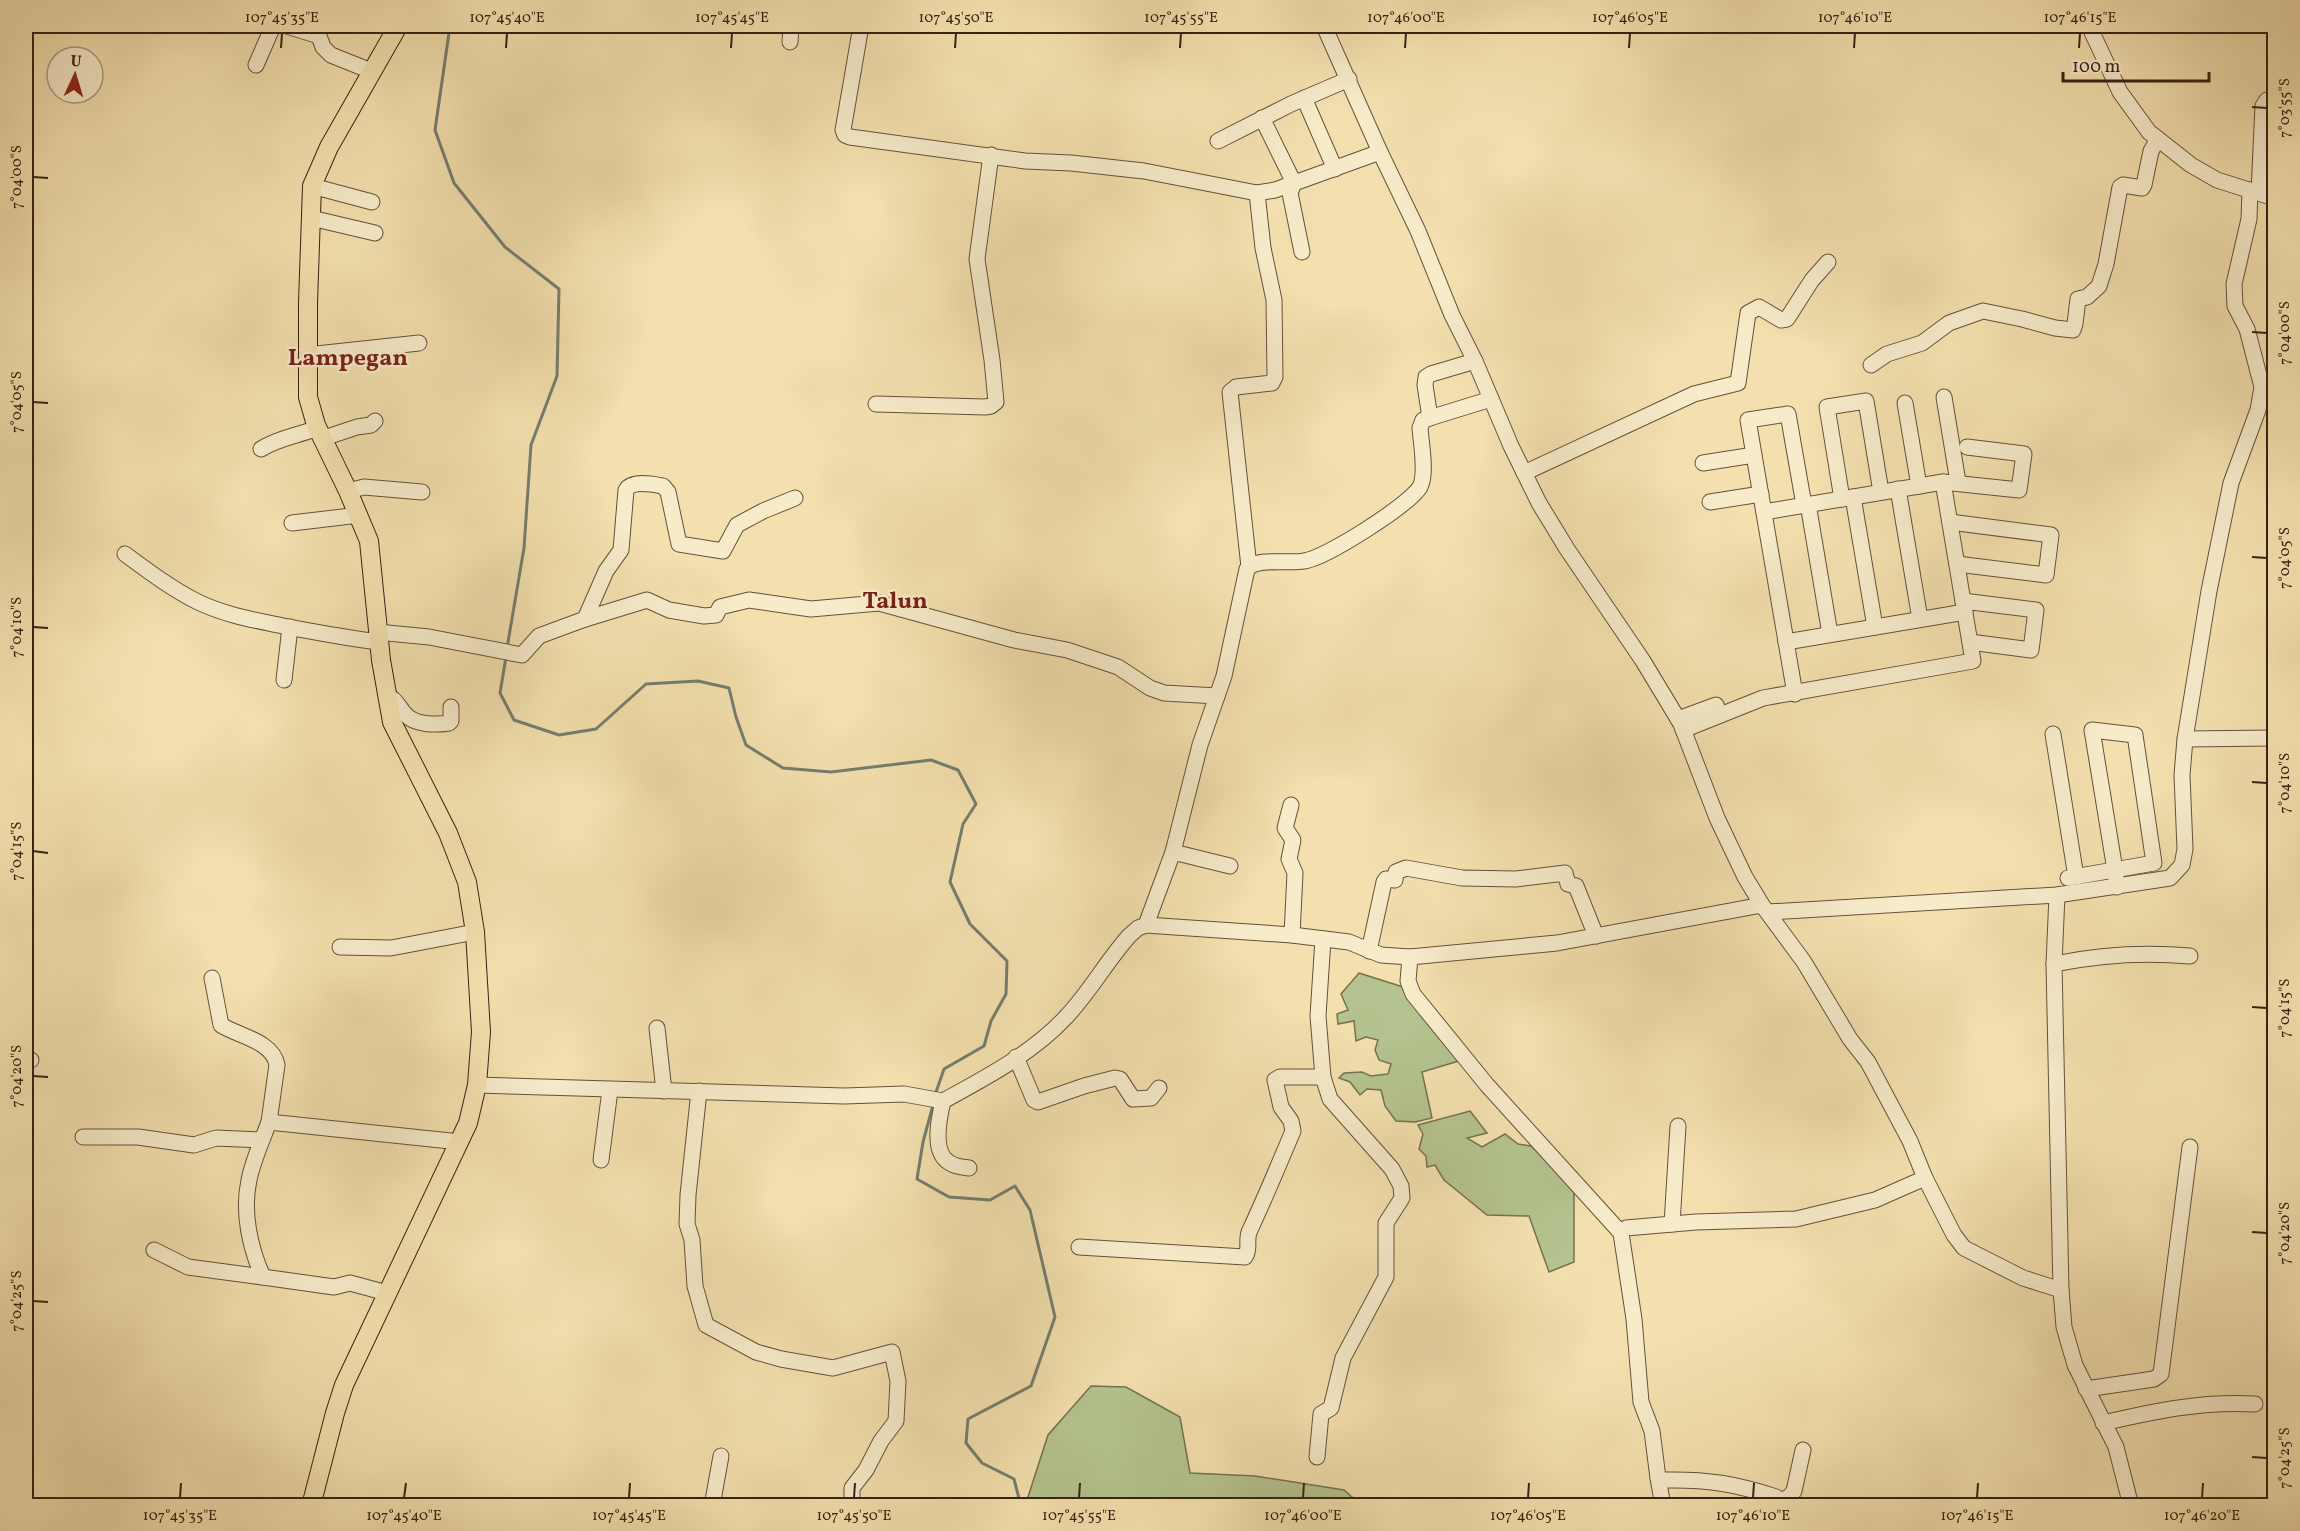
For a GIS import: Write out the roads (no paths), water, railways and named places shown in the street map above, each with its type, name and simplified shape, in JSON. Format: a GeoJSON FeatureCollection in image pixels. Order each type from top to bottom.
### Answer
{"type":"FeatureCollection","features":[{"type":"Feature","properties":{"kind":"main road"},"geometry":{"type":"LineString","coordinates":[[311,1506],[341,1395],[471,1115],[477,1085],[481,1032],[475,932],[467,882],[437,809],[396,732],[388,712],[370,549],[359,515],[319,433],[308,397],[312,186],[329,147],[398,26]]}},
{"type":"Feature","properties":{"kind":"street"},"geometry":{"type":"LineString","coordinates":[[256,64],[273,26]]}},
{"type":"Feature","properties":{"kind":"street"},"geometry":{"type":"LineString","coordinates":[[287,26],[319,36],[323,48],[331,55],[371,71]]}},
{"type":"Feature","properties":{"kind":"street"},"geometry":{"type":"LineString","coordinates":[[790,42],[791,26]]}},
{"type":"Feature","properties":{"kind":"street"},"geometry":{"type":"LineString","coordinates":[[861,26],[843,130],[846,136],[1025,161],[1071,163],[1144,171],[1257,193],[1275,190],[1380,152]]}},
{"type":"Feature","properties":{"kind":"street"},"geometry":{"type":"LineString","coordinates":[[1324,26],[1380,152],[1419,231],[1452,315],[1524,473],[1567,549],[1643,661],[1681,725],[1726,839],[1765,908],[1804,962],[1850,1039],[1868,1062],[1910,1141],[1925,1178],[1954,1235],[1964,1248],[2023,1278],[2061,1290]]}},
{"type":"Feature","properties":{"kind":"street"},"geometry":{"type":"LineString","coordinates":[[2089,26],[2120,92],[2149,132],[2190,165],[2217,180],[2274,198]]}},
{"type":"Feature","properties":{"kind":"street"},"geometry":{"type":"LineString","coordinates":[[1218,141],[1304,98],[1349,79]]}},
{"type":"Feature","properties":{"kind":"street"},"geometry":{"type":"LineString","coordinates":[[1304,98],[1335,169]]}},
{"type":"Feature","properties":{"kind":"street"},"geometry":{"type":"LineString","coordinates":[[477,1085],[844,1096],[904,1094],[940,1101],[1016,1058],[1064,1020],[1129,936],[1138,928],[1146,925],[1292,935],[1356,944],[1381,955],[1410,957],[1514,948],[1765,908],[2057,895],[2170,878],[2181,865],[2185,849],[2182,775],[2185,739],[2219,533],[2231,483],[2258,410],[2262,387],[2247,329],[2235,306],[2234,284],[2255,191],[2263,106],[2266,100],[2274,99]]}},
{"type":"Feature","properties":{"kind":"street"},"geometry":{"type":"LineString","coordinates":[[1262,118],[1294,183],[1290,194],[1302,252]]}},
{"type":"Feature","properties":{"kind":"street"},"geometry":{"type":"LineString","coordinates":[[1871,365],[1887,354],[1922,343],[1949,322],[1983,311],[2073,330],[2078,299],[2087,297],[2099,286],[2106,264],[2120,187],[2123,185],[2142,188],[2151,151],[2158,139]]}},
{"type":"Feature","properties":{"kind":"street"},"geometry":{"type":"LineString","coordinates":[[876,404],[985,407],[996,402],[977,259],[991,155]]}},
{"type":"Feature","properties":{"kind":"street"},"geometry":{"type":"LineString","coordinates":[[312,186],[372,202]]}},
{"type":"Feature","properties":{"kind":"street"},"geometry":{"type":"LineString","coordinates":[[1146,925],[1173,852],[1200,745],[1217,696],[1249,567],[1230,392],[1236,387],[1272,383],[1275,377],[1274,300],[1263,248],[1257,193]]}},
{"type":"Feature","properties":{"kind":"street"},"geometry":{"type":"LineString","coordinates":[[311,218],[375,233]]}},
{"type":"Feature","properties":{"kind":"street"},"geometry":{"type":"LineString","coordinates":[[1524,473],[1694,394],[1738,383],[1746,316],[1753,309],[1781,320],[1787,319],[1812,280],[1828,262]]}},
{"type":"Feature","properties":{"kind":"street"},"geometry":{"type":"LineString","coordinates":[[307,355],[419,344]]}},
{"type":"Feature","properties":{"kind":"street"},"geometry":{"type":"LineString","coordinates":[[1430,418],[1426,377],[1475,362]]}},
{"type":"Feature","properties":{"kind":"street"},"geometry":{"type":"LineString","coordinates":[[1681,725],[1716,705],[1720,715],[1763,698],[1972,662],[1950,522],[1950,482],[1944,397]]}},
{"type":"Feature","properties":{"kind":"street"},"geometry":{"type":"LineString","coordinates":[[1249,567],[1259,562],[1299,562],[1319,558],[1347,542],[1401,504],[1421,484],[1423,476],[1420,428],[1423,420],[1491,399]]}},
{"type":"Feature","properties":{"kind":"street"},"geometry":{"type":"LineString","coordinates":[[1875,627],[1827,407],[1866,401],[1881,492]]}},
{"type":"Feature","properties":{"kind":"street"},"geometry":{"type":"LineString","coordinates":[[1905,403],[1919,486]]}},
{"type":"Feature","properties":{"kind":"street"},"geometry":{"type":"LineString","coordinates":[[1795,694],[1748,420],[1788,414],[1830,634]]}},
{"type":"Feature","properties":{"kind":"street"},"geometry":{"type":"LineString","coordinates":[[261,449],[278,439],[371,425],[375,421]]}},
{"type":"Feature","properties":{"kind":"street"},"geometry":{"type":"LineString","coordinates":[[1764,512],[1950,482],[2019,490],[2024,454],[1967,447]]}},
{"type":"Feature","properties":{"kind":"street"},"geometry":{"type":"LineString","coordinates":[[1703,463],[1754,455]]}},
{"type":"Feature","properties":{"kind":"street"},"geometry":{"type":"LineString","coordinates":[[585,619],[606,571],[621,550],[628,486],[634,484],[665,487],[679,544],[723,551],[737,525],[795,498]]}},
{"type":"Feature","properties":{"kind":"street"},"geometry":{"type":"LineString","coordinates":[[348,491],[364,487],[422,492]]}},
{"type":"Feature","properties":{"kind":"street"},"geometry":{"type":"LineString","coordinates":[[1898,489],[1920,619]]}},
{"type":"Feature","properties":{"kind":"street"},"geometry":{"type":"LineString","coordinates":[[1710,502],[1761,494]]}},
{"type":"Feature","properties":{"kind":"street"},"geometry":{"type":"LineString","coordinates":[[292,523],[359,515]]}},
{"type":"Feature","properties":{"kind":"street"},"geometry":{"type":"LineString","coordinates":[[1950,522],[2051,535],[2046,575],[1957,564]]}},
{"type":"Feature","properties":{"kind":"street"},"geometry":{"type":"LineString","coordinates":[[125,554],[183,594],[199,602],[247,619],[349,638],[429,637],[512,655],[522,655],[539,636],[647,600],[669,610],[704,616],[715,615],[720,607],[749,600],[811,609],[875,602],[1014,640],[1067,650],[1118,667],[1150,688],[1164,693],[1217,696]]}},
{"type":"Feature","properties":{"kind":"street"},"geometry":{"type":"LineString","coordinates":[[1786,642],[1920,619],[1964,607],[2036,610],[2031,650],[1970,642]]}},
{"type":"Feature","properties":{"kind":"street"},"geometry":{"type":"LineString","coordinates":[[284,680],[290,627]]}},
{"type":"Feature","properties":{"kind":"street"},"geometry":{"type":"LineString","coordinates":[[386,695],[392,697],[414,721],[449,723],[451,707]]}},
{"type":"Feature","properties":{"kind":"street"},"geometry":{"type":"LineString","coordinates":[[2054,734],[2072,877],[2115,870],[2154,863],[2135,735],[2092,730],[2115,870],[2117,887]]}},
{"type":"Feature","properties":{"kind":"street"},"geometry":{"type":"LineString","coordinates":[[2185,739],[2274,738]]}},
{"type":"Feature","properties":{"kind":"street"},"geometry":{"type":"LineString","coordinates":[[1291,805],[1285,828],[1293,840],[1290,859],[1295,873],[1292,935]]}},
{"type":"Feature","properties":{"kind":"street"},"geometry":{"type":"LineString","coordinates":[[1173,852],[1230,866]]}},
{"type":"Feature","properties":{"kind":"street"},"geometry":{"type":"LineString","coordinates":[[1368,951],[1384,882],[1386,879],[1395,880],[1396,872],[1406,868],[1462,878],[1516,879],[1565,873],[1568,884],[1576,886],[1596,936]]}},
{"type":"Feature","properties":{"kind":"street"},"geometry":{"type":"LineString","coordinates":[[2057,895],[2054,964],[2061,1290],[2064,1327],[2075,1365],[2116,1447],[2132,1506]]}},
{"type":"Feature","properties":{"kind":"street"},"geometry":{"type":"LineString","coordinates":[[340,947],[391,948],[475,932]]}},
{"type":"Feature","properties":{"kind":"street"},"geometry":{"type":"LineString","coordinates":[[1317,1457],[1321,1414],[1330,1409],[1343,1358],[1386,1277],[1386,1223],[1402,1198],[1401,1186],[1392,1169],[1330,1099],[1323,1077],[1318,1016],[1323,939]]}},
{"type":"Feature","properties":{"kind":"street"},"geometry":{"type":"LineString","coordinates":[[2054,964],[2098,958],[2160,954],[2190,956]]}},
{"type":"Feature","properties":{"kind":"street"},"geometry":{"type":"LineString","coordinates":[[1410,957],[1408,981],[1413,994],[1487,1085],[1621,1233],[1634,1319],[1641,1402],[1652,1431],[1663,1506]]}},
{"type":"Feature","properties":{"kind":"street"},"geometry":{"type":"LineString","coordinates":[[212,978],[221,1024],[268,1050],[275,1057],[277,1065],[269,1122],[252,1167],[247,1194],[249,1239],[263,1277]]}},
{"type":"Feature","properties":{"kind":"street"},"geometry":{"type":"LineString","coordinates":[[657,1028],[664,1090]]}},
{"type":"Feature","properties":{"kind":"street"},"geometry":{"type":"LineString","coordinates":[[1016,1058],[1034,1100],[1038,1102],[1115,1078],[1120,1079],[1133,1099],[1151,1098],[1159,1088]]}},
{"type":"Feature","properties":{"kind":"street"},"geometry":{"type":"LineString","coordinates":[[1079,1247],[1245,1257],[1248,1252],[1249,1230],[1258,1215],[1293,1129],[1291,1121],[1281,1107],[1275,1080],[1280,1077],[1323,1077]]}},
{"type":"Feature","properties":{"kind":"street"},"geometry":{"type":"LineString","coordinates":[[601,1160],[610,1090]]}},
{"type":"Feature","properties":{"kind":"street"},"geometry":{"type":"LineString","coordinates":[[699,1091],[687,1224],[692,1240],[695,1286],[706,1325],[756,1352],[833,1368],[892,1352],[898,1381],[896,1421],[881,1442],[866,1470],[852,1488],[852,1506]]}},
{"type":"Feature","properties":{"kind":"street"},"geometry":{"type":"LineString","coordinates":[[940,1101],[938,1130],[942,1155],[949,1163],[969,1168]]}},
{"type":"Feature","properties":{"kind":"street"},"geometry":{"type":"LineString","coordinates":[[269,1122],[460,1142]]}},
{"type":"Feature","properties":{"kind":"street"},"geometry":{"type":"LineString","coordinates":[[1672,1224],[1678,1126]]}},
{"type":"Feature","properties":{"kind":"street"},"geometry":{"type":"LineString","coordinates":[[83,1137],[138,1137],[194,1145],[216,1138],[262,1140]]}},
{"type":"Feature","properties":{"kind":"street"},"geometry":{"type":"LineString","coordinates":[[2086,1389],[2154,1379],[2162,1374],[2190,1147]]}},
{"type":"Feature","properties":{"kind":"street"},"geometry":{"type":"LineString","coordinates":[[1621,1233],[1626,1228],[1672,1224],[1796,1219],[1875,1200],[1925,1178]]}},
{"type":"Feature","properties":{"kind":"street"},"geometry":{"type":"LineString","coordinates":[[154,1250],[188,1267],[334,1287],[350,1283],[387,1293]]}},
{"type":"Feature","properties":{"kind":"street"},"geometry":{"type":"LineString","coordinates":[[2103,1423],[2154,1411],[2219,1402],[2255,1404]]}},
{"type":"Feature","properties":{"kind":"street"},"geometry":{"type":"LineString","coordinates":[[1658,1478],[1718,1481],[1775,1497],[1780,1504],[1794,1491],[1803,1450]]}},
{"type":"Feature","properties":{"kind":"street"},"geometry":{"type":"LineString","coordinates":[[712,1506],[721,1456]]}},
{"type":"Feature","properties":{"kind":"waterway"},"geometry":{"type":"LineString","coordinates":[[450,26],[435,130],[454,183],[505,247],[559,289],[557,376],[531,445],[524,548],[507,648]]}},
{"type":"Feature","properties":{"kind":"waterway"},"geometry":{"type":"LineString","coordinates":[[506,657],[500,693],[514,720],[559,735],[596,729],[646,684],[698,681],[729,688],[746,745],[783,768],[831,772],[931,760],[958,770],[976,804],[963,824],[950,882],[970,924],[1007,961],[1006,994],[991,1021],[984,1046],[944,1069],[935,1095]]}},
{"type":"Feature","properties":{"kind":"waterway"},"geometry":{"type":"LineString","coordinates":[[933,1105],[923,1142],[917,1179],[949,1197],[990,1200],[1015,1186],[1030,1210],[1055,1317],[1031,1386],[968,1419],[966,1443],[982,1463],[1014,1479],[1021,1506]]}},
{"type":"Feature","properties":{"kind":"district","name":"Lampegan"},"geometry":{"type":"Point","coordinates":[348,359]}},
{"type":"Feature","properties":{"kind":"district","name":"Talun"},"geometry":{"type":"Point","coordinates":[895,602]}}]}
